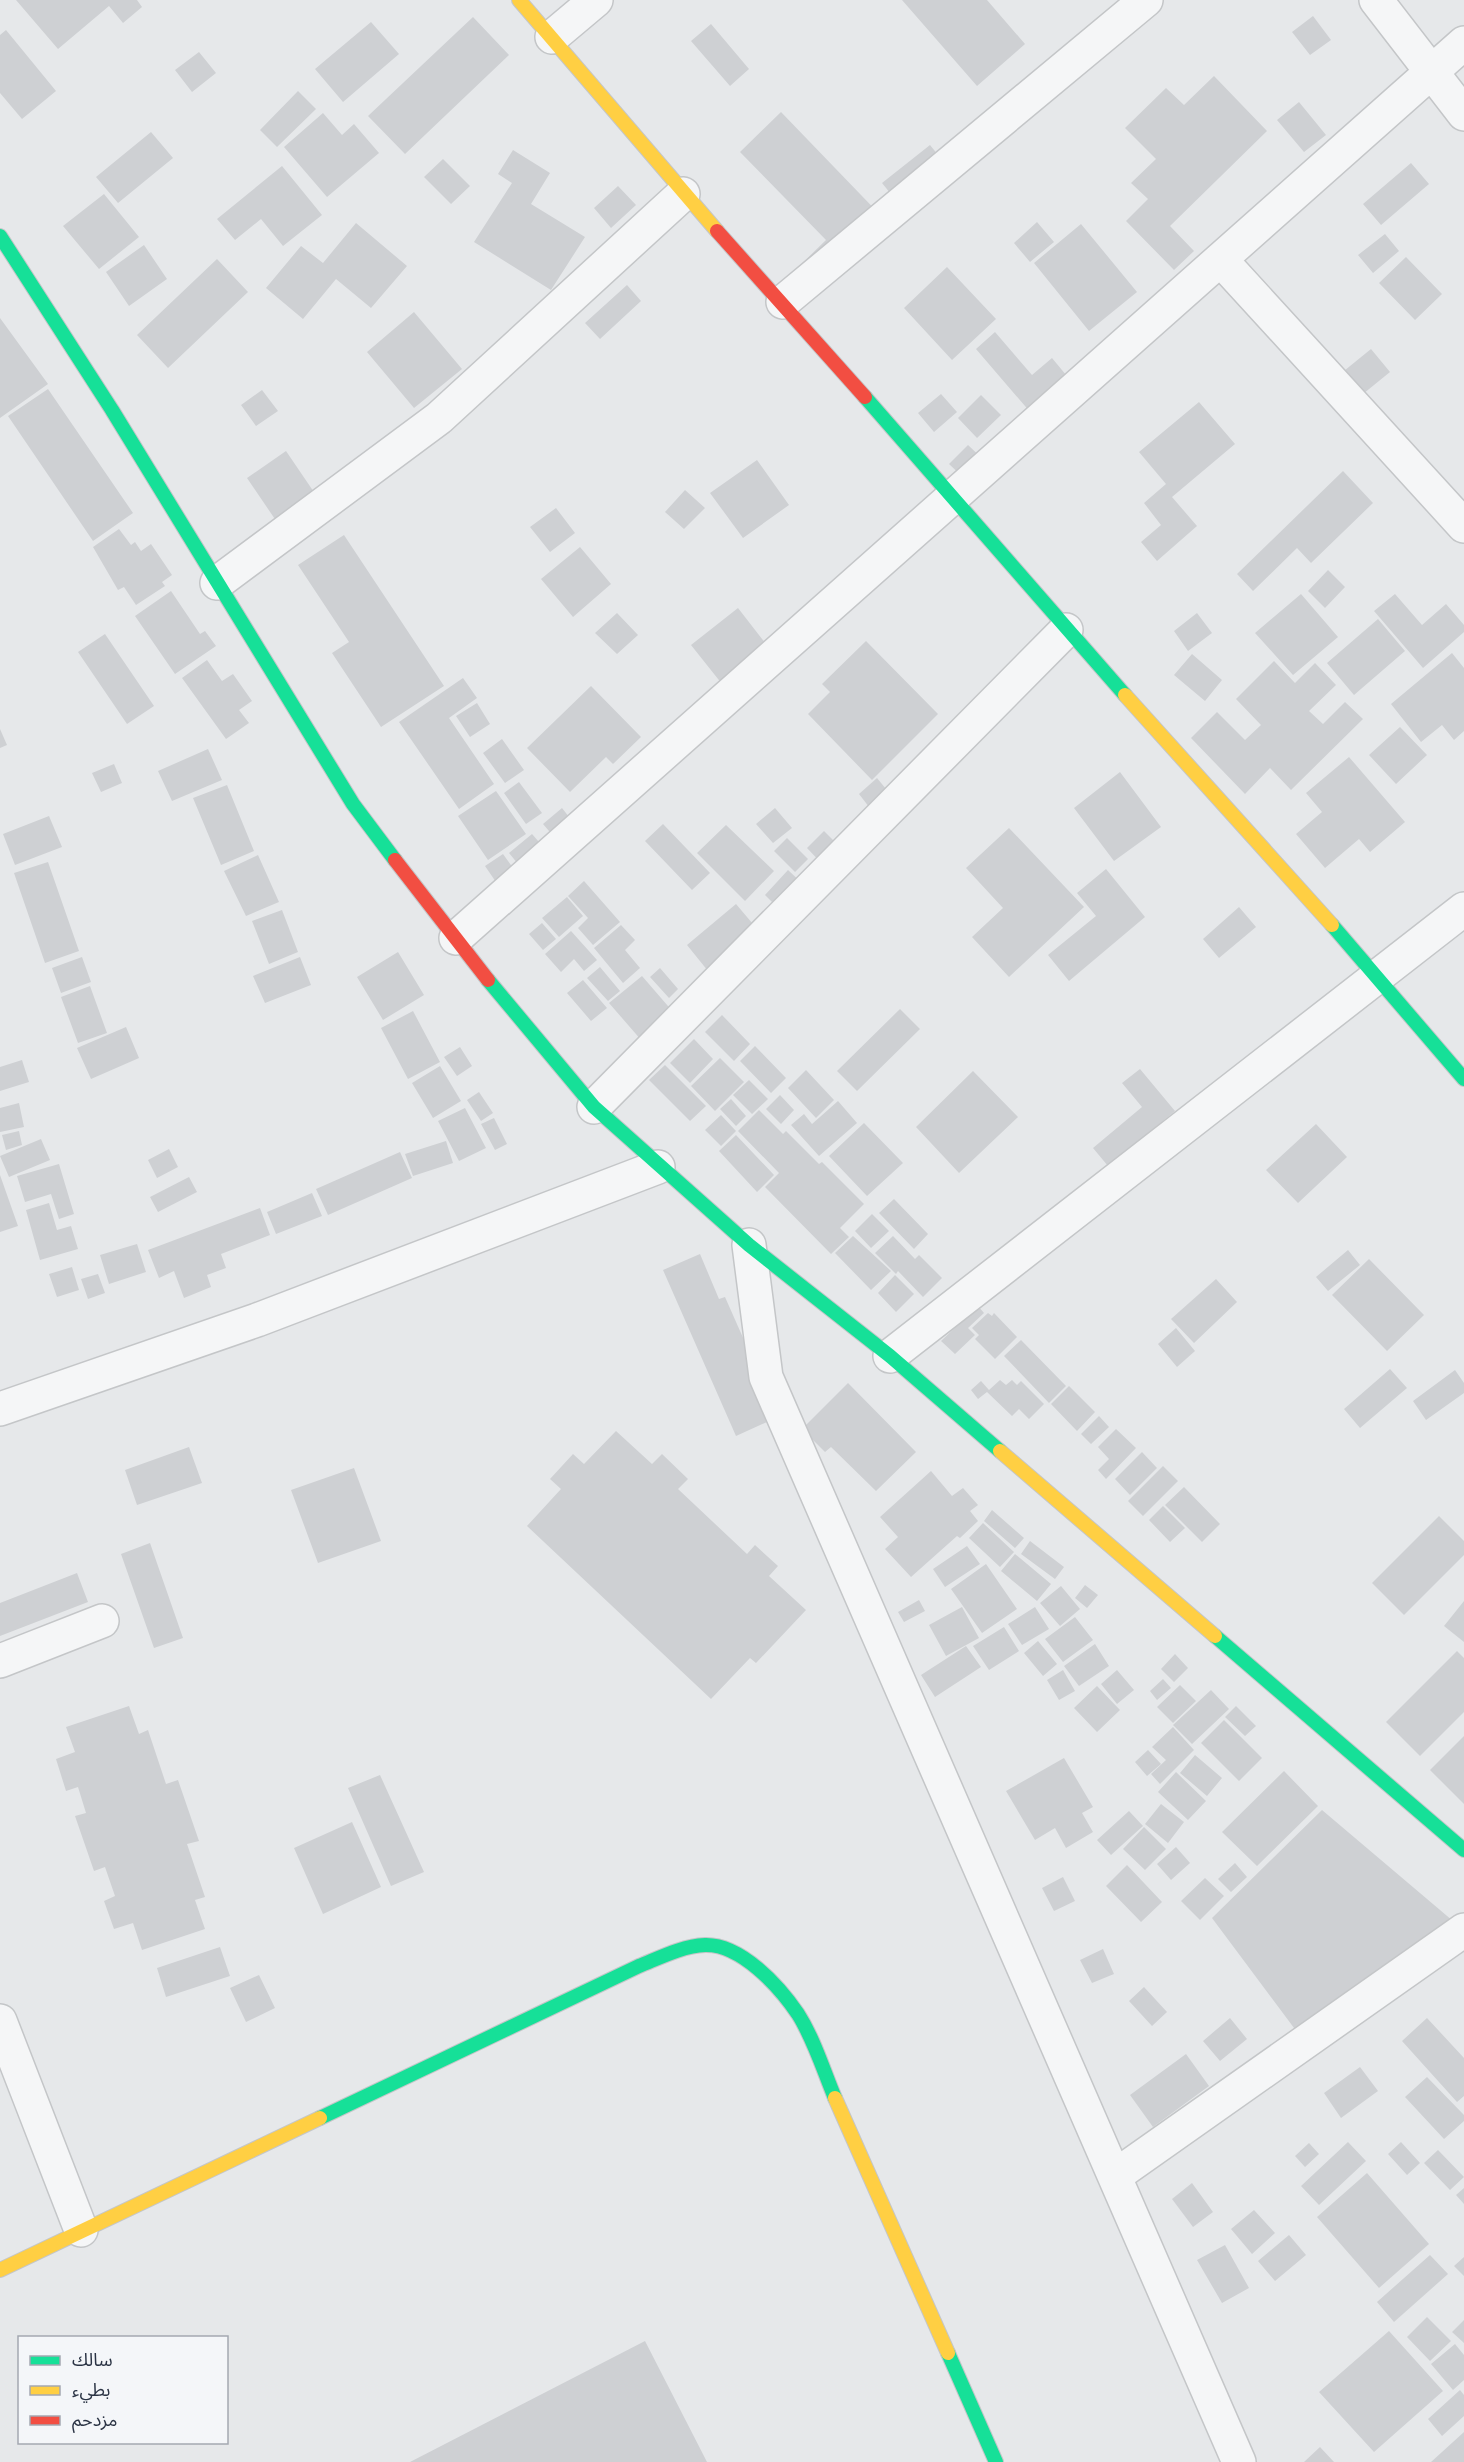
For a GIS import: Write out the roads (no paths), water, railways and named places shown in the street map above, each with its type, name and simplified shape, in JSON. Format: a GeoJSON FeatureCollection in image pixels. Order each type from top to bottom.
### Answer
{"type":"FeatureCollection","features":[{"type":"Feature","properties":{"kind":"street"},"geometry":{"type":"LineString","coordinates":[[519,0],[683,194],[783,302],[952,495],[1066,630],[1378,976],[1464,1079]]}},
{"type":"Feature","properties":{"kind":"street"},"geometry":{"type":"LineString","coordinates":[[552,37],[596,0]]}},
{"type":"Feature","properties":{"kind":"street"},"geometry":{"type":"LineString","coordinates":[[783,302],[1146,0]]}},
{"type":"Feature","properties":{"kind":"street"},"geometry":{"type":"LineString","coordinates":[[1376,0],[1464,114]]}},
{"type":"Feature","properties":{"kind":"street"},"geometry":{"type":"LineString","coordinates":[[456,938],[952,495],[1221,260],[1464,43]]}},
{"type":"Feature","properties":{"kind":"street"},"geometry":{"type":"LineString","coordinates":[[217,583],[438,418],[683,194]]}},
{"type":"Feature","properties":{"kind":"street"},"geometry":{"type":"LineString","coordinates":[[0,236],[352,804],[506,1004],[594,1107],[658,1167],[749,1245],[890,1356],[1464,1850]]}},
{"type":"Feature","properties":{"kind":"street"},"geometry":{"type":"LineString","coordinates":[[1221,260],[1464,526]]}},
{"type":"Feature","properties":{"kind":"street"},"geometry":{"type":"LineString","coordinates":[[594,1107],[1066,630]]}},
{"type":"Feature","properties":{"kind":"street"},"geometry":{"type":"LineString","coordinates":[[890,1356],[1464,909]]}},
{"type":"Feature","properties":{"kind":"street"},"geometry":{"type":"LineString","coordinates":[[0,1410],[257,1320],[658,1167]]}},
{"type":"Feature","properties":{"kind":"street"},"geometry":{"type":"LineString","coordinates":[[749,1245],[766,1377],[1239,2462]]}},
{"type":"Feature","properties":{"kind":"street"},"geometry":{"type":"LineString","coordinates":[[0,1661],[102,1622]]}},
{"type":"Feature","properties":{"kind":"street"},"geometry":{"type":"LineString","coordinates":[[1115,2176],[1464,1930]]}},
{"type":"Feature","properties":{"kind":"street"},"geometry":{"type":"LineString","coordinates":[[0,2270],[639,1966],[678,1951],[707,1945],[732,1953],[756,1969],[779,1990],[799,2016],[996,2462]]}},
{"type":"Feature","properties":{"kind":"street"},"geometry":{"type":"LineString","coordinates":[[0,2020],[81,2230]]}}]}
